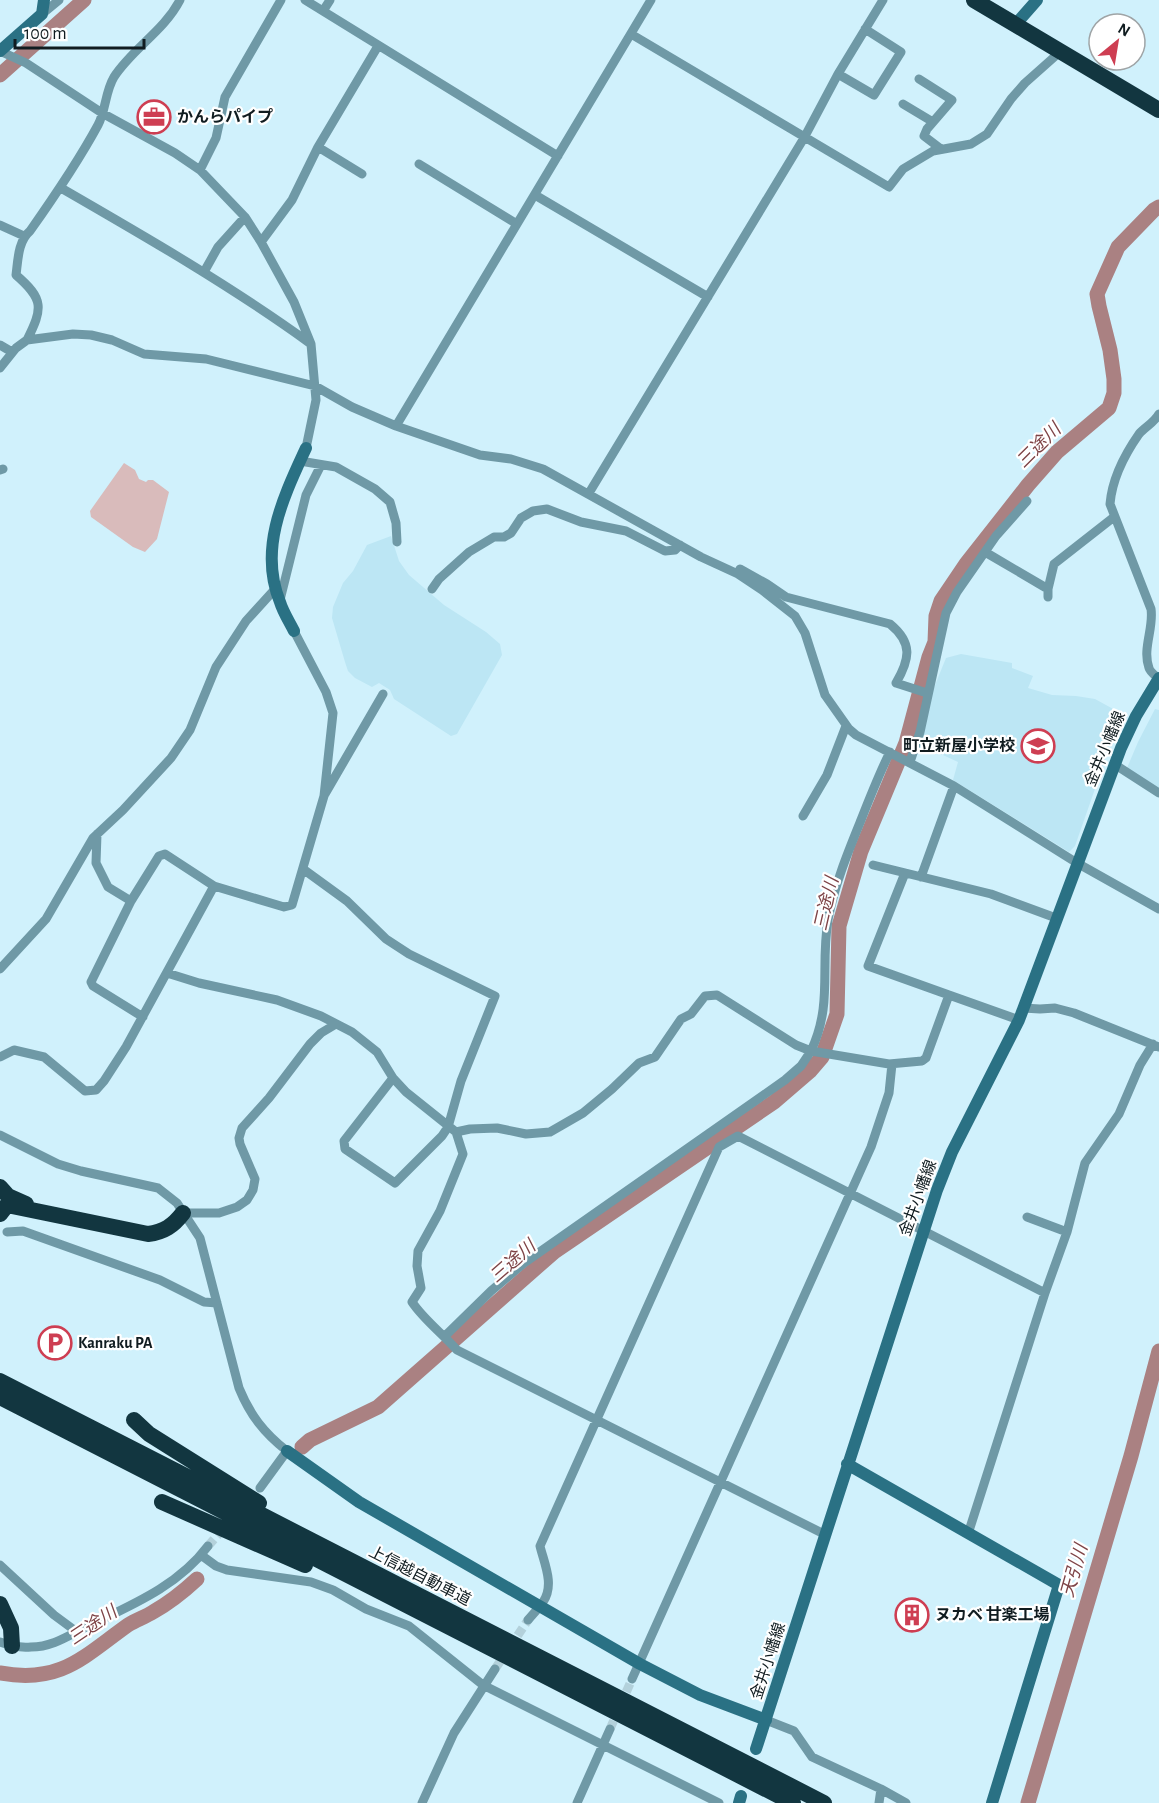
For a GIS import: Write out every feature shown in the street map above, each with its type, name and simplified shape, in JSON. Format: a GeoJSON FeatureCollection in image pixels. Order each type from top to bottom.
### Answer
{"type":"FeatureCollection","features":[{"type":"Feature","properties":{"kind":"highway"},"geometry":{"type":"LineString","coordinates":[[974,0],[1159,110]]}},
{"type":"Feature","properties":{"kind":"highway"},"geometry":{"type":"LineString","coordinates":[[0,1187],[8,1196],[23,1204],[131,1226],[150,1228],[183,1213]]}},
{"type":"Feature","properties":{"kind":"highway"},"geometry":{"type":"LineString","coordinates":[[0,1214],[7,1205],[148,1234],[168,1229],[183,1213]]}},
{"type":"Feature","properties":{"kind":"highway","name":"上信越自動車道"},"geometry":{"type":"LineString","coordinates":[[0,1381],[824,1803]]}},
{"type":"Feature","properties":{"kind":"highway","name":"上信越自動車道"},"geometry":{"type":"LineString","coordinates":[[0,1397],[793,1803]]}},
{"type":"Feature","properties":{"kind":"highway"},"geometry":{"type":"LineString","coordinates":[[134,1420],[149,1434],[267,1509],[388,1575],[434,1604]]}},
{"type":"Feature","properties":{"kind":"highway"},"geometry":{"type":"LineString","coordinates":[[162,1502],[443,1624]]}},
{"type":"Feature","properties":{"kind":"highway"},"geometry":{"type":"LineString","coordinates":[[0,1604],[11,1628],[6,1644]]}},
{"type":"Feature","properties":{"kind":"highway"},"geometry":{"type":"LineString","coordinates":[[0,1615],[6,1644]]}},
{"type":"Feature","properties":{"kind":"street"},"geometry":{"type":"LineString","coordinates":[[42,14],[44,0]]}},
{"type":"Feature","properties":{"kind":"street"},"geometry":{"type":"LineString","coordinates":[[59,0],[2,51],[26,63],[102,113],[200,170],[245,217],[261,242],[294,302],[311,344],[316,400],[306,448],[285,491],[272,540],[271,557],[279,601],[326,692],[333,713],[324,796]]}},
{"type":"Feature","properties":{"kind":"street"},"geometry":{"type":"LineString","coordinates":[[0,368],[12,352],[27,340],[37,321],[40,309],[37,298],[30,288],[16,275],[24,236],[61,188],[99,123],[107,93],[114,78],[129,58],[173,14],[180,0]]}},
{"type":"Feature","properties":{"kind":"street"},"geometry":{"type":"LineString","coordinates":[[200,170],[216,138],[225,96],[281,0]]}},
{"type":"Feature","properties":{"kind":"street"},"geometry":{"type":"LineString","coordinates":[[305,0],[558,156]]}},
{"type":"Feature","properties":{"kind":"street"},"geometry":{"type":"LineString","coordinates":[[323,11],[330,0]]}},
{"type":"Feature","properties":{"kind":"street"},"geometry":{"type":"LineString","coordinates":[[396,426],[651,0]]}},
{"type":"Feature","properties":{"kind":"street"},"geometry":{"type":"LineString","coordinates":[[589,493],[804,138],[838,74],[883,0]]}},
{"type":"Feature","properties":{"kind":"street"},"geometry":{"type":"LineString","coordinates":[[1016,25],[1037,0]]}},
{"type":"Feature","properties":{"kind":"street"},"geometry":{"type":"LineString","coordinates":[[838,74],[874,95],[901,52],[865,29]]}},
{"type":"Feature","properties":{"kind":"street"},"geometry":{"type":"LineString","coordinates":[[631,34],[889,187],[903,169],[933,151],[971,144],[987,134],[1025,83],[1061,51]]}},
{"type":"Feature","properties":{"kind":"street"},"geometry":{"type":"LineString","coordinates":[[261,242],[292,200],[318,147],[378,46]]}},
{"type":"Feature","properties":{"kind":"street"},"geometry":{"type":"LineString","coordinates":[[919,79],[952,100],[924,136],[941,149]]}},
{"type":"Feature","properties":{"kind":"street"},"geometry":{"type":"LineString","coordinates":[[903,104],[933,122]]}},
{"type":"Feature","properties":{"kind":"street"},"geometry":{"type":"LineString","coordinates":[[318,147],[362,174]]}},
{"type":"Feature","properties":{"kind":"street"},"geometry":{"type":"LineString","coordinates":[[419,164],[517,224]]}},
{"type":"Feature","properties":{"kind":"street"},"geometry":{"type":"LineString","coordinates":[[61,188],[204,272],[311,344]]}},
{"type":"Feature","properties":{"kind":"street"},"geometry":{"type":"LineString","coordinates":[[535,195],[708,297]]}},
{"type":"Feature","properties":{"kind":"street"},"geometry":{"type":"LineString","coordinates":[[204,272],[218,247],[245,217]]}},
{"type":"Feature","properties":{"kind":"street"},"geometry":{"type":"LineString","coordinates":[[0,225],[24,236]]}},
{"type":"Feature","properties":{"kind":"street"},"geometry":{"type":"LineString","coordinates":[[27,340],[73,334],[91,335],[112,340],[144,354],[206,360],[315,386],[352,407],[396,426],[480,455],[511,459],[543,469],[680,545],[738,574],[795,616],[805,633],[825,695],[846,726],[856,735],[954,786],[1077,862],[1159,909]]}},
{"type":"Feature","properties":{"kind":"street"},"geometry":{"type":"LineString","coordinates":[[0,345],[12,352]]}},
{"type":"Feature","properties":{"kind":"street"},"geometry":{"type":"LineString","coordinates":[[1159,414],[1138,436],[1116,476],[1111,490],[1110,504],[1151,609],[1149,669],[1159,679]]}},
{"type":"Feature","properties":{"kind":"street"},"geometry":{"type":"LineString","coordinates":[[300,461],[336,467],[375,489],[390,501],[396,523],[397,542]]}},
{"type":"Feature","properties":{"kind":"street"},"geometry":{"type":"LineString","coordinates":[[279,601],[306,495],[321,465]]}},
{"type":"Feature","properties":{"kind":"street"},"geometry":{"type":"LineString","coordinates":[[910,762],[920,732],[946,613],[957,592],[996,536],[1027,501]]}},
{"type":"Feature","properties":{"kind":"street"},"geometry":{"type":"LineString","coordinates":[[432,589],[439,579],[469,552],[494,537],[504,537],[511,533],[521,518],[533,511],[547,509],[581,522],[627,531],[665,551],[675,550],[680,545]]}},
{"type":"Feature","properties":{"kind":"street"},"geometry":{"type":"LineString","coordinates":[[985,552],[1048,593],[1054,564],[1114,517]]}},
{"type":"Feature","properties":{"kind":"street"},"geometry":{"type":"LineString","coordinates":[[703,551],[767,584],[786,597],[890,624],[901,633],[906,642],[908,654],[904,669],[896,683],[927,693]]}},
{"type":"Feature","properties":{"kind":"street"},"geometry":{"type":"LineString","coordinates":[[0,969],[46,919],[79,860],[98,834],[171,758],[190,730],[216,668],[246,621],[276,588]]}},
{"type":"Feature","properties":{"kind":"street","name":"金井小幡線"},"geometry":{"type":"LineString","coordinates":[[756,1749],[847,1464],[952,1152],[1019,1020],[1114,764],[1136,716],[1159,679]]}},
{"type":"Feature","properties":{"kind":"street"},"geometry":{"type":"LineString","coordinates":[[143,1017],[93,986],[91,982],[131,901],[159,856],[165,854],[214,886],[284,907],[292,904],[314,823],[324,796],[382,694]]}},
{"type":"Feature","properties":{"kind":"street"},"geometry":{"type":"LineString","coordinates":[[803,816],[827,775],[846,726]]}},
{"type":"Feature","properties":{"kind":"street"},"geometry":{"type":"LineString","coordinates":[[445,1336],[491,1291],[524,1263],[785,1080],[801,1066],[811,1051],[822,1020],[826,995],[826,937],[835,892],[850,846],[891,752]]}},
{"type":"Feature","properties":{"kind":"street"},"geometry":{"type":"LineString","coordinates":[[1114,764],[1159,793]]}},
{"type":"Feature","properties":{"kind":"street"},"geometry":{"type":"LineString","coordinates":[[921,877],[954,786]]}},
{"type":"Feature","properties":{"kind":"street"},"geometry":{"type":"LineString","coordinates":[[98,834],[96,863],[108,887],[131,901]]}},
{"type":"Feature","properties":{"kind":"street"},"geometry":{"type":"LineString","coordinates":[[873,865],[991,894],[1056,918]]}},
{"type":"Feature","properties":{"kind":"street"},"geometry":{"type":"LineString","coordinates":[[303,869],[347,901],[386,939],[409,954],[495,996],[461,1081],[452,1130]]}},
{"type":"Feature","properties":{"kind":"street"},"geometry":{"type":"LineString","coordinates":[[904,873],[868,966],[1019,1020]]}},
{"type":"Feature","properties":{"kind":"street"},"geometry":{"type":"LineString","coordinates":[[0,1057],[14,1050],[44,1057],[85,1091],[96,1090],[110,1072],[143,1017],[194,919],[214,886]]}},
{"type":"Feature","properties":{"kind":"street"},"geometry":{"type":"LineString","coordinates":[[167,973],[199,983],[278,1000],[321,1016],[352,1032],[377,1052],[393,1078],[452,1130],[463,1154],[440,1211],[418,1251],[417,1266],[421,1287],[412,1302],[417,1310],[457,1350],[826,1535]]}},
{"type":"Feature","properties":{"kind":"street"},"geometry":{"type":"LineString","coordinates":[[393,1078],[344,1141],[345,1149],[395,1184],[452,1130],[497,1128],[526,1134],[550,1132],[583,1113],[639,1063],[656,1057],[681,1019],[691,1014],[705,996],[717,995],[796,1045],[811,1051],[892,1064],[922,1061],[926,1058],[949,995]]}},
{"type":"Feature","properties":{"kind":"street"},"geometry":{"type":"LineString","coordinates":[[968,1534],[1045,1293],[1067,1232],[1085,1163],[1119,1114],[1140,1065],[1156,1046],[1074,1013],[1054,1008],[1040,1010],[1023,1008]]}},
{"type":"Feature","properties":{"kind":"street"},"geometry":{"type":"LineString","coordinates":[[183,1213],[219,1213],[237,1207],[247,1200],[253,1190],[255,1179],[240,1144],[242,1128],[269,1098],[310,1044],[321,1033],[336,1024]]}},
{"type":"Feature","properties":{"kind":"street"},"geometry":{"type":"LineString","coordinates":[[632,1679],[871,1147],[888,1093],[892,1064]]}},
{"type":"Feature","properties":{"kind":"street"},"geometry":{"type":"LineString","coordinates":[[0,1135],[57,1164],[158,1188],[177,1203],[200,1238],[239,1388],[247,1407],[256,1422],[287,1451],[359,1502],[538,1606],[700,1695],[795,1731],[812,1757],[906,1803]]}},
{"type":"Feature","properties":{"kind":"street"},"geometry":{"type":"LineString","coordinates":[[528,1620],[543,1602],[548,1591],[548,1575],[540,1546],[719,1148],[738,1136],[1045,1293]]}},
{"type":"Feature","properties":{"kind":"street"},"geometry":{"type":"LineString","coordinates":[[1028,1216],[1067,1232]]}},
{"type":"Feature","properties":{"kind":"street"},"geometry":{"type":"LineString","coordinates":[[7,1232],[23,1231],[160,1280],[204,1302],[217,1303]]}},
{"type":"Feature","properties":{"kind":"street"},"geometry":{"type":"LineString","coordinates":[[260,1488],[287,1451]]}},
{"type":"Feature","properties":{"kind":"street"},"geometry":{"type":"LineString","coordinates":[[847,1464],[1059,1585],[992,1803]]}},
{"type":"Feature","properties":{"kind":"street"},"geometry":{"type":"LineString","coordinates":[[6,1644],[33,1647],[61,1641],[138,1602],[173,1581],[208,1546]]}},
{"type":"Feature","properties":{"kind":"street"},"geometry":{"type":"LineString","coordinates":[[201,1555],[216,1566],[227,1570],[311,1582],[333,1590],[366,1609],[409,1626],[483,1686],[719,1803]]}},
{"type":"Feature","properties":{"kind":"street"},"geometry":{"type":"LineString","coordinates":[[0,1565],[54,1615],[77,1632]]}},
{"type":"Feature","properties":{"kind":"street"},"geometry":{"type":"LineString","coordinates":[[422,1803],[454,1733],[495,1669]]}},
{"type":"Feature","properties":{"kind":"street"},"geometry":{"type":"LineString","coordinates":[[577,1803],[610,1730]]}},
{"type":"Feature","properties":{"kind":"street"},"geometry":{"type":"LineString","coordinates":[[879,1803],[881,1789]]}},
{"type":"Feature","properties":{"kind":"shaded area"},"geometry":{"type":"Polygon","coordinates":[[[124,463],[135,470],[139,479],[146,482],[153,480],[169,492],[157,539],[145,552],[133,547],[91,517],[90,511],[124,463]]]}},
{"type":"Feature","properties":{"kind":"shaded area"},"geometry":{"type":"Polygon","coordinates":[[[391,536],[399,561],[409,575],[444,605],[486,632],[500,644],[502,655],[457,734],[451,736],[394,699],[390,690],[379,683],[372,687],[355,678],[348,671],[345,662],[332,618],[333,607],[343,583],[353,571],[367,545],[391,536]]]}},
{"type":"Feature","properties":{"kind":"shaded area"},"geometry":{"type":"Polygon","coordinates":[[[961,654],[1012,663],[1012,668],[1033,676],[1028,688],[1052,695],[1095,699],[1126,716],[1110,746],[1075,846],[1069,852],[953,780],[958,762],[919,744],[933,690],[946,658],[961,654]]]}},
{"type":"Feature","properties":{"kind":"shaded area"},"geometry":{"type":"Polygon","coordinates":[[[1155,709],[1159,710],[1159,791],[1127,768],[1155,709]]]}},
{"type":"Feature","properties":{"kind":"waterway"},"geometry":{"type":"LineString","coordinates":[[0,75],[84,0]]}},
{"type":"Feature","properties":{"kind":"waterway","name":"三途川"},"geometry":{"type":"LineString","coordinates":[[302,1447],[310,1440],[378,1407],[554,1252],[774,1102],[810,1071],[822,1057],[837,1014],[839,926],[861,851],[906,743],[935,642],[936,616],[941,601],[966,564],[1028,485],[1057,452],[1109,408],[1114,393],[1114,379],[1097,294],[1118,247],[1159,207]]}},
{"type":"Feature","properties":{"kind":"waterway","name":"天引川"},"geometry":{"type":"LineString","coordinates":[[1028,1803],[1131,1456],[1159,1351]]}},
{"type":"Feature","properties":{"kind":"waterway","name":"三途川"},"geometry":{"type":"LineString","coordinates":[[0,1673],[39,1675],[70,1665],[128,1625],[165,1605],[197,1579]]}},
{"type":"Feature","properties":{"kind":"tunnel"},"geometry":{"type":"LineString","coordinates":[[208,1546],[224,1528]]}},
{"type":"Feature","properties":{"kind":"tunnel"},"geometry":{"type":"LineString","coordinates":[[495,1669],[528,1620]]}},
{"type":"Feature","properties":{"kind":"tunnel"},"geometry":{"type":"LineString","coordinates":[[610,1729],[632,1679]]}},
{"type":"Feature","properties":{"kind":"place","name":"かんらパイプ"},"geometry":{"type":"Point","coordinates":[154,117]}},
{"type":"Feature","properties":{"kind":"place","name":"町立新屋小学校"},"geometry":{"type":"Point","coordinates":[1038,746]}},
{"type":"Feature","properties":{"kind":"place","name":"Kanraku PA"},"geometry":{"type":"Point","coordinates":[55,1343]}},
{"type":"Feature","properties":{"kind":"place","name":"ヌカベ 甘楽工場"},"geometry":{"type":"Point","coordinates":[912,1615]}}]}
